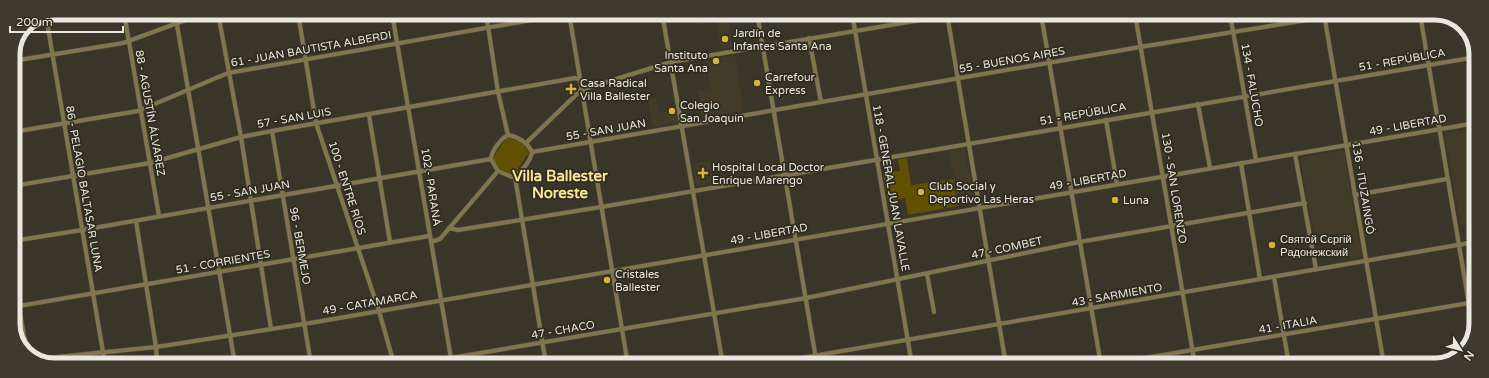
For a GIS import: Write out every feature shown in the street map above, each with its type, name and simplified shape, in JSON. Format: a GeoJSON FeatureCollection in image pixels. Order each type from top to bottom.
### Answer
{"type":"FeatureCollection","features":[{"type":"Feature","properties":{"kind":"street","name":"88 - AGUSTÍN ÁLVAREZ"},"geometry":{"type":"LineString","coordinates":[[125,20],[159,216]]}},
{"type":"Feature","properties":{"kind":"street"},"geometry":{"type":"LineString","coordinates":[[176,20],[234,358]]}},
{"type":"Feature","properties":{"kind":"street"},"geometry":{"type":"LineString","coordinates":[[20,60],[129,41],[185,20]]}},
{"type":"Feature","properties":{"kind":"street"},"geometry":{"type":"LineString","coordinates":[[219,20],[241,137],[271,329]]}},
{"type":"Feature","properties":{"kind":"street","name":"100 - ENTRE RÍOS"},"geometry":{"type":"LineString","coordinates":[[299,20],[316,123],[379,311],[392,358]]}},
{"type":"Feature","properties":{"kind":"street","name":"102 - PARANÁ"},"geometry":{"type":"LineString","coordinates":[[393,20],[451,358]]}},
{"type":"Feature","properties":{"kind":"street"},"geometry":{"type":"LineString","coordinates":[[487,20],[498,92],[508,135]]}},
{"type":"Feature","properties":{"kind":"street","name":"61 - JUAN BAUTISTA ALBERDI"},"geometry":{"type":"LineString","coordinates":[[20,131],[140,110],[228,73],[529,20]]}},
{"type":"Feature","properties":{"kind":"street"},"geometry":{"type":"LineString","coordinates":[[571,20],[579,79],[627,358]]}},
{"type":"Feature","properties":{"kind":"street"},"geometry":{"type":"LineString","coordinates":[[663,20],[722,358]]}},
{"type":"Feature","properties":{"kind":"street"},"geometry":{"type":"LineString","coordinates":[[758,20],[816,358]]}},
{"type":"Feature","properties":{"kind":"street","name":"118 - GENERAL JUAN LAVALLE"},"geometry":{"type":"LineString","coordinates":[[853,20],[911,358]]}},
{"type":"Feature","properties":{"kind":"street"},"geometry":{"type":"LineString","coordinates":[[526,143],[581,90],[671,62],[915,20]]}},
{"type":"Feature","properties":{"kind":"street"},"geometry":{"type":"LineString","coordinates":[[948,20],[1005,358]]}},
{"type":"Feature","properties":{"kind":"street"},"geometry":{"type":"LineString","coordinates":[[1042,20],[1090,309],[1100,358]]}},
{"type":"Feature","properties":{"kind":"street","name":"130 - SAN LORENZO"},"geometry":{"type":"LineString","coordinates":[[1136,20],[1153,112],[1162,176],[1194,358]]}},
{"type":"Feature","properties":{"kind":"street","name":"134 - FALUCHO"},"geometry":{"type":"LineString","coordinates":[[1231,20],[1256,160]]}},
{"type":"Feature","properties":{"kind":"street","name":"55 - BUENOS AIRES"},"geometry":{"type":"LineString","coordinates":[[682,126],[1302,20]]}},
{"type":"Feature","properties":{"kind":"street","name":"136 - ITUZAINGÓ"},"geometry":{"type":"LineString","coordinates":[[1326,20],[1365,261],[1383,358]]}},
{"type":"Feature","properties":{"kind":"street"},"geometry":{"type":"LineString","coordinates":[[1421,20],[1469,303]]}},
{"type":"Feature","properties":{"kind":"street","name":"86 - PELAGIO BALTASAR LUNA"},"geometry":{"type":"LineString","coordinates":[[47,21],[104,358]]}},
{"type":"Feature","properties":{"kind":"street"},"geometry":{"type":"LineString","coordinates":[[809,38],[821,102]]}},
{"type":"Feature","properties":{"kind":"street","name":"51 - REPÚBLICA"},"geometry":{"type":"LineString","coordinates":[[693,190],[1469,57]]}},
{"type":"Feature","properties":{"kind":"street","name":"57 - SAN LUIS"},"geometry":{"type":"LineString","coordinates":[[20,185],[150,163],[241,137],[272,131],[574,78],[579,79]]}},
{"type":"Feature","properties":{"kind":"street"},"geometry":{"type":"LineString","coordinates":[[1198,104],[1210,168]]}},
{"type":"Feature","properties":{"kind":"street"},"geometry":{"type":"LineString","coordinates":[[369,115],[390,242]]}},
{"type":"Feature","properties":{"kind":"street"},"geometry":{"type":"LineString","coordinates":[[1106,120],[1117,184]]}},
{"type":"Feature","properties":{"kind":"street","name":"49 - LIBERTAD"},"geometry":{"type":"LineString","coordinates":[[704,254],[1469,124]]}},
{"type":"Feature","properties":{"kind":"street","name":"55 - SAN JUAN"},"geometry":{"type":"LineString","coordinates":[[532,152],[682,126]]}},
{"type":"Feature","properties":{"kind":"street","name":"96 - BERMEJO"},"geometry":{"type":"LineString","coordinates":[[272,131],[310,358]]}},
{"type":"Feature","properties":{"kind":"street"},"geometry":{"type":"LineString","coordinates":[[508,135],[517,137],[526,143],[532,152],[531,156],[515,176],[509,177],[498,171],[491,160],[492,155],[504,137],[508,135]]}},
{"type":"Feature","properties":{"kind":"street"},"geometry":{"type":"LineString","coordinates":[[1296,154],[1316,269]]}},
{"type":"Feature","properties":{"kind":"street","name":"55 - SAN JUAN"},"geometry":{"type":"LineString","coordinates":[[20,240],[491,160]]}},
{"type":"Feature","properties":{"kind":"street"},"geometry":{"type":"LineString","coordinates":[[1241,163],[1260,279]]}},
{"type":"Feature","properties":{"kind":"street"},"geometry":{"type":"LineString","coordinates":[[430,238],[434,241],[440,239],[498,171]]}},
{"type":"Feature","properties":{"kind":"street"},"geometry":{"type":"LineString","coordinates":[[515,176],[545,358]]}},
{"type":"Feature","properties":{"kind":"street"},"geometry":{"type":"LineString","coordinates":[[1355,195],[1447,179]]}},
{"type":"Feature","properties":{"kind":"street"},"geometry":{"type":"LineString","coordinates":[[449,228],[458,230],[601,207],[693,190]]}},
{"type":"Feature","properties":{"kind":"street","name":"47 - COMBET"},"geometry":{"type":"LineString","coordinates":[[714,314],[898,280],[1079,242],[1304,203]]}},
{"type":"Feature","properties":{"kind":"street"},"geometry":{"type":"LineString","coordinates":[[136,220],[157,358]]}},
{"type":"Feature","properties":{"kind":"street","name":"51 - CORRIENTES"},"geometry":{"type":"LineString","coordinates":[[20,306],[390,242],[430,238]]}},
{"type":"Feature","properties":{"kind":"street","name":"43 - SARMIENTO"},"geometry":{"type":"LineString","coordinates":[[800,358],[1469,244]]}},
{"type":"Feature","properties":{"kind":"street","name":"49 - CATAMARCA"},"geometry":{"type":"LineString","coordinates":[[51,358],[230,336],[704,254]]}},
{"type":"Feature","properties":{"kind":"street"},"geometry":{"type":"LineString","coordinates":[[927,274],[934,312]]}},
{"type":"Feature","properties":{"kind":"street"},"geometry":{"type":"LineString","coordinates":[[1274,277],[1288,358]]}},
{"type":"Feature","properties":{"kind":"street","name":"41 - ITALIA"},"geometry":{"type":"LineString","coordinates":[[1148,358],[1469,303]]}},
{"type":"Feature","properties":{"kind":"street"},"geometry":{"type":"LineString","coordinates":[[20,312],[25,341]]}},
{"type":"Feature","properties":{"kind":"street","name":"47 - CHACO"},"geometry":{"type":"LineString","coordinates":[[457,358],[714,314]]}},
{"type":"Feature","properties":{"kind":"shaded area"},"geometry":{"type":"Polygon","coordinates":[[[694,20],[707,20],[708,23],[695,25],[694,20]]]}},
{"type":"Feature","properties":{"kind":"shaded area","name":"Jardín de Infantes Santa Ana"},"geometry":{"type":"Polygon","coordinates":[[[729,20],[733,47],[721,49],[716,21],[729,20]]]}},
{"type":"Feature","properties":{"kind":"shaded area"},"geometry":{"type":"Polygon","coordinates":[[[735,55],[744,111],[702,118],[698,91],[710,88],[706,61],[735,55]]]}},
{"type":"Feature","properties":{"kind":"shaded area","name":"Colegio San Joaquín"},"geometry":{"type":"Polygon","coordinates":[[[656,98],[659,113],[676,109],[677,123],[652,127],[648,99],[656,98]]]}},
{"type":"Feature","properties":{"kind":"shaded area"},"geometry":{"type":"Polygon","coordinates":[[[1469,129],[1469,223],[1460,224],[1445,136],[1446,133],[1469,129]]]}},
{"type":"Feature","properties":{"kind":"shaded area"},"geometry":{"type":"Polygon","coordinates":[[[509,138],[521,142],[529,152],[515,173],[512,174],[501,170],[494,160],[494,156],[506,139],[509,138]]]}},
{"type":"Feature","properties":{"kind":"shaded area"},"geometry":{"type":"Polygon","coordinates":[[[964,148],[975,203],[958,206],[949,151],[964,148]]]}},
{"type":"Feature","properties":{"kind":"shaded area"},"geometry":{"type":"Polygon","coordinates":[[[1342,150],[1344,152],[1362,255],[1360,257],[1342,260],[1338,233],[1314,237],[1300,159],[1301,157],[1342,150]]]}},
{"type":"Feature","properties":{"kind":"shaded area","name":"Club Social y Deportivo Las Heras"},"geometry":{"type":"Polygon","coordinates":[[[907,158],[911,185],[953,179],[958,206],[908,215],[905,198],[888,201],[883,173],[900,171],[898,159],[907,158]]]}},
{"type":"Feature","properties":{"kind":"shaded area","name":"Hospital Local Doctor Enrique Marengo"},"geometry":{"type":"Polygon","coordinates":[[[710,160],[713,183],[696,186],[693,163],[710,160]]]}},
{"type":"Feature","properties":{"kind":"place","name":"Jardín de Infantes Santa Ana"},"geometry":{"type":"Point","coordinates":[725,39]}},
{"type":"Feature","properties":{"kind":"place","name":"Instituto Santa Ana"},"geometry":{"type":"Point","coordinates":[716,61]}},
{"type":"Feature","properties":{"kind":"place","name":"Carrefour Express"},"geometry":{"type":"Point","coordinates":[757,83]}},
{"type":"Feature","properties":{"kind":"place","name":"Casa Radical Villa Ballester"},"geometry":{"type":"Point","coordinates":[571,89]}},
{"type":"Feature","properties":{"kind":"place","name":"Colegio San Joaquín"},"geometry":{"type":"Point","coordinates":[672,111]}},
{"type":"Feature","properties":{"kind":"place","name":"Hospital Local Doctor Enrique Marengo"},"geometry":{"type":"Point","coordinates":[703,173]}},
{"type":"Feature","properties":{"kind":"place","name":"Club Social y Deportivo Las Heras"},"geometry":{"type":"Point","coordinates":[921,192]}},
{"type":"Feature","properties":{"kind":"place","name":"Luna"},"geometry":{"type":"Point","coordinates":[1115,200]}},
{"type":"Feature","properties":{"kind":"place","name":"Святой Cєргій Pадонежский"},"geometry":{"type":"Point","coordinates":[1272,245]}},
{"type":"Feature","properties":{"kind":"place","name":"Cristales Ballester"},"geometry":{"type":"Point","coordinates":[607,280]}},
{"type":"Feature","properties":{"kind":"district","name":"Villa Ballester Noreste"},"geometry":{"type":"Point","coordinates":[560,184]}}]}
